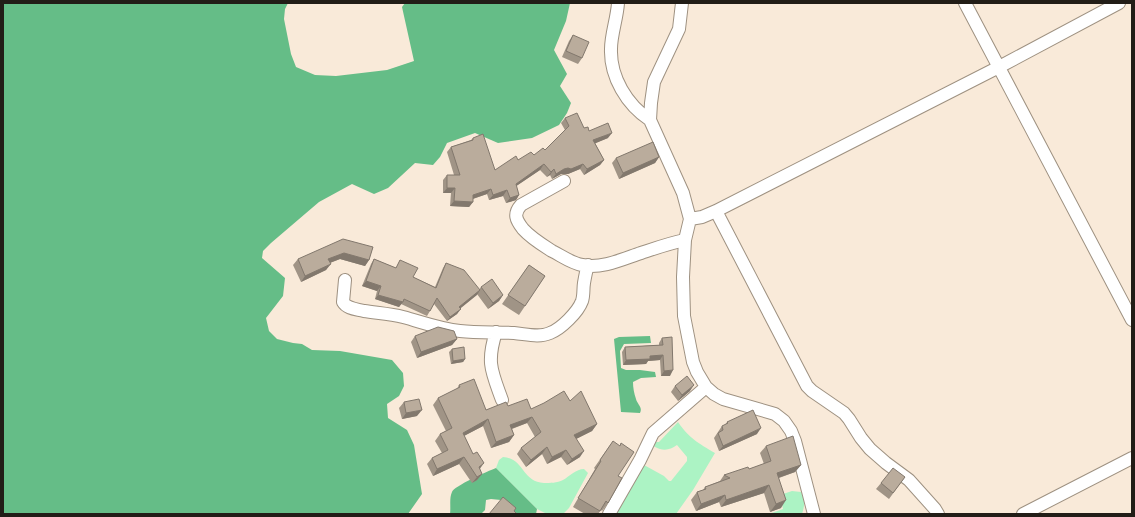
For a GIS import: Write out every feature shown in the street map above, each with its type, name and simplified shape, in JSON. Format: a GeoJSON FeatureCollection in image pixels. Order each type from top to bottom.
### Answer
{"type":"FeatureCollection","features":[{"type":"Feature","properties":{"kind":"street"},"geometry":{"type":"LineString","coordinates":[[618,3],[611,49],[612,65],[618,84],[623,92],[638,111],[650,120]]}},
{"type":"Feature","properties":{"kind":"street"},"geometry":{"type":"LineString","coordinates":[[682,3],[679,29],[654,82],[650,120],[683,194],[690,219],[685,240],[683,277],[684,316],[693,362],[706,387],[714,394],[723,399],[774,414],[784,421],[791,431],[795,441],[814,514]]}},
{"type":"Feature","properties":{"kind":"street"},"geometry":{"type":"LineString","coordinates":[[965,3],[1132,320]]}},
{"type":"Feature","properties":{"kind":"street"},"geometry":{"type":"LineString","coordinates":[[690,219],[702,217],[716,211],[999,67],[1119,3]]}},
{"type":"Feature","properties":{"kind":"street"},"geometry":{"type":"LineString","coordinates":[[564,181],[521,205],[517,210],[516,216],[528,235],[569,261],[583,265],[595,266],[608,264],[670,243],[685,240]]}},
{"type":"Feature","properties":{"kind":"street"},"geometry":{"type":"LineString","coordinates":[[716,211],[807,386],[844,413],[850,419],[861,438],[870,449],[909,480],[938,514]]}},
{"type":"Feature","properties":{"kind":"street"},"geometry":{"type":"LineString","coordinates":[[345,280],[343,302],[347,307],[404,317],[443,328],[461,331],[541,335],[551,333],[558,329],[572,316],[582,302],[588,265]]}},
{"type":"Feature","properties":{"kind":"street"},"geometry":{"type":"LineString","coordinates":[[496,332],[492,345],[490,362],[502,400]]}},
{"type":"Feature","properties":{"kind":"street"},"geometry":{"type":"LineString","coordinates":[[609,514],[640,460],[653,433],[706,387]]}},
{"type":"Feature","properties":{"kind":"street"},"geometry":{"type":"LineString","coordinates":[[1023,514],[1132,458]]}},
{"type":"Feature","properties":{"kind":"green space"},"geometry":{"type":"Polygon","coordinates":[[[3,3],[288,3],[285,9],[284,19],[291,54],[296,67],[315,75],[336,76],[387,70],[414,61],[402,7],[405,3],[570,3],[566,21],[554,50],[567,74],[560,86],[571,103],[567,113],[559,125],[532,138],[498,143],[475,133],[447,143],[440,157],[433,165],[415,163],[388,188],[374,194],[352,184],[319,202],[263,251],[262,258],[285,278],[283,296],[266,318],[269,331],[277,339],[302,344],[312,350],[340,351],[392,360],[403,373],[404,386],[399,396],[387,404],[388,418],[407,430],[414,445],[422,494],[408,514],[3,514],[3,3]]]}},
{"type":"Feature","properties":{"kind":"green space"},"geometry":{"type":"Polygon","coordinates":[[[650,336],[651,343],[624,344],[620,351],[621,368],[626,370],[655,372],[656,377],[641,378],[633,382],[635,397],[641,409],[640,413],[621,412],[614,339],[619,337],[650,336]]]}},
{"type":"Feature","properties":{"kind":"green space"},"geometry":{"type":"Polygon","coordinates":[[[678,422],[694,440],[715,453],[693,490],[676,514],[615,514],[644,465],[671,481],[687,461],[687,457],[677,445],[665,450],[653,446],[655,442],[659,442],[678,422]]]}},
{"type":"Feature","properties":{"kind":"green space"},"geometry":{"type":"Polygon","coordinates":[[[503,457],[510,458],[515,461],[531,479],[537,482],[554,483],[561,481],[581,469],[584,469],[588,473],[569,508],[563,514],[547,514],[537,509],[496,468],[499,460],[503,457]]]}},
{"type":"Feature","properties":{"kind":"green space"},"geometry":{"type":"Polygon","coordinates":[[[496,468],[537,509],[536,514],[512,514],[501,500],[491,499],[486,500],[485,510],[481,514],[450,514],[451,497],[454,489],[496,468]]]}},
{"type":"Feature","properties":{"kind":"green space"},"geometry":{"type":"Polygon","coordinates":[[[792,491],[801,492],[804,500],[802,514],[769,514],[783,509],[780,495],[792,491]]]}},
{"type":"Feature","properties":{"kind":"building"},"geometry":{"type":"Polygon","coordinates":[[[573,35],[589,42],[582,58],[566,51],[573,35]]]}},
{"type":"Feature","properties":{"kind":"building"},"geometry":{"type":"Polygon","coordinates":[[[577,113],[584,128],[588,127],[589,131],[608,123],[612,133],[593,140],[604,160],[587,169],[583,164],[571,169],[564,169],[556,174],[554,169],[551,172],[544,164],[516,184],[519,195],[510,198],[507,190],[493,195],[491,189],[473,195],[473,202],[454,201],[455,188],[447,188],[447,175],[460,175],[451,147],[473,140],[473,138],[483,134],[495,170],[516,156],[518,160],[531,152],[534,155],[543,148],[545,150],[569,126],[565,118],[577,113]]]}},
{"type":"Feature","properties":{"kind":"building"},"geometry":{"type":"Polygon","coordinates":[[[653,142],[659,157],[623,173],[616,158],[653,142]]]}},
{"type":"Feature","properties":{"kind":"building"},"geometry":{"type":"Polygon","coordinates":[[[343,239],[373,247],[369,260],[344,253],[328,259],[331,264],[305,276],[298,259],[343,239]]]}},
{"type":"Feature","properties":{"kind":"building"},"geometry":{"type":"Polygon","coordinates":[[[374,259],[396,268],[400,260],[418,268],[413,277],[436,288],[446,263],[464,270],[480,290],[459,307],[461,309],[450,317],[437,298],[430,311],[404,299],[403,302],[378,295],[381,286],[366,281],[374,259]]]}},
{"type":"Feature","properties":{"kind":"building"},"geometry":{"type":"Polygon","coordinates":[[[529,265],[545,276],[525,306],[508,295],[529,265]]]}},
{"type":"Feature","properties":{"kind":"building"},"geometry":{"type":"Polygon","coordinates":[[[492,279],[503,295],[493,303],[481,287],[492,279]]]}},
{"type":"Feature","properties":{"kind":"building"},"geometry":{"type":"Polygon","coordinates":[[[438,327],[454,331],[457,339],[421,352],[415,336],[438,327]]]}},
{"type":"Feature","properties":{"kind":"building"},"geometry":{"type":"Polygon","coordinates":[[[672,337],[673,370],[664,371],[663,355],[650,356],[650,359],[626,360],[625,347],[663,345],[662,338],[672,337]]]}},
{"type":"Feature","properties":{"kind":"building"},"geometry":{"type":"Polygon","coordinates":[[[464,347],[465,359],[453,361],[452,349],[464,347]]]}},
{"type":"Feature","properties":{"kind":"building"},"geometry":{"type":"Polygon","coordinates":[[[687,376],[694,385],[682,395],[675,386],[687,376]]]}},
{"type":"Feature","properties":{"kind":"building"},"geometry":{"type":"Polygon","coordinates":[[[474,379],[486,410],[506,402],[508,406],[527,399],[531,409],[564,391],[570,401],[581,391],[597,424],[574,435],[584,451],[572,459],[566,450],[552,457],[547,447],[531,460],[521,448],[541,432],[532,417],[510,425],[514,435],[496,442],[488,419],[463,433],[473,454],[477,452],[484,463],[479,467],[482,474],[477,477],[464,457],[437,469],[432,458],[448,450],[440,434],[452,428],[438,398],[460,387],[459,385],[474,379]]]}},
{"type":"Feature","properties":{"kind":"building"},"geometry":{"type":"Polygon","coordinates":[[[419,399],[422,410],[406,413],[404,402],[419,399]]]}},
{"type":"Feature","properties":{"kind":"building"},"geometry":{"type":"Polygon","coordinates":[[[753,410],[761,428],[723,446],[718,433],[723,430],[722,426],[728,423],[727,422],[753,410]]]}},
{"type":"Feature","properties":{"kind":"building"},"geometry":{"type":"Polygon","coordinates":[[[793,436],[801,465],[777,473],[786,500],[776,504],[769,485],[726,500],[725,495],[701,504],[697,492],[706,489],[705,487],[730,478],[724,475],[748,467],[749,469],[771,461],[766,446],[793,436]]]}},
{"type":"Feature","properties":{"kind":"building"},"geometry":{"type":"Polygon","coordinates":[[[613,441],[620,446],[621,443],[634,452],[618,476],[622,478],[608,503],[606,501],[600,511],[578,498],[613,441]]]}},
{"type":"Feature","properties":{"kind":"building"},"geometry":{"type":"Polygon","coordinates":[[[893,468],[905,477],[893,493],[881,483],[893,468]]]}},
{"type":"Feature","properties":{"kind":"building"},"geometry":{"type":"Polygon","coordinates":[[[503,497],[516,508],[514,511],[517,514],[489,514],[503,497]]]}}]}
